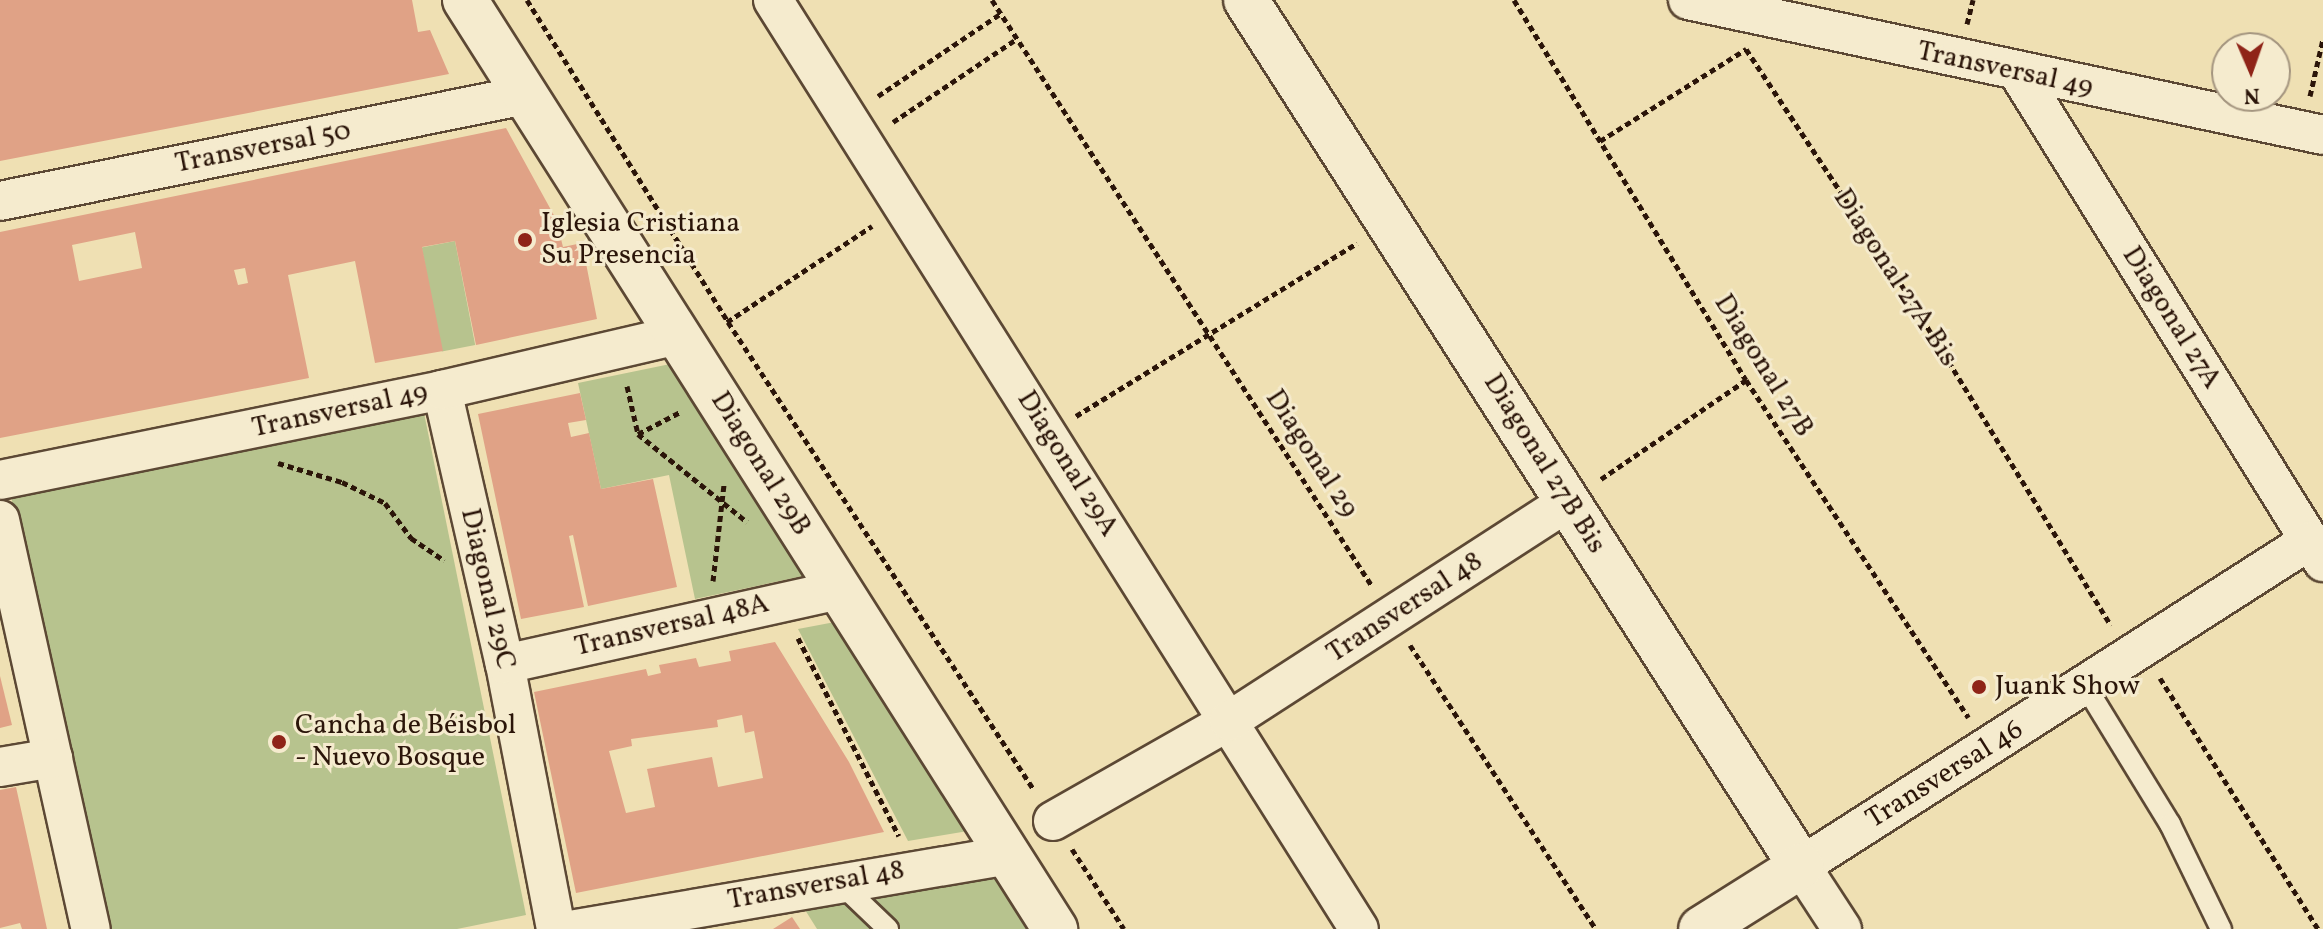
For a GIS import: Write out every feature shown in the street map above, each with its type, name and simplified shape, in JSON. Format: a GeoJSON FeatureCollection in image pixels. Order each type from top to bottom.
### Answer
{"type":"FeatureCollection","features":[{"type":"Feature","properties":{"kind":"street","name":"Diagonal 29B"},"geometry":{"type":"LineString","coordinates":[[465,0],[1055,929]]}},
{"type":"Feature","properties":{"kind":"street","name":"Diagonal 29A"},"geometry":{"type":"LineString","coordinates":[[773,0],[1359,929]]}},
{"type":"Feature","properties":{"kind":"street","name":"Diagonal 27B Bis"},"geometry":{"type":"LineString","coordinates":[[1246,0],[1392,222],[1842,929]]}},
{"type":"Feature","properties":{"kind":"street","name":"Transversal 49"},"geometry":{"type":"LineString","coordinates":[[1688,0],[1762,8],[2019,74],[2313,133]]}},
{"type":"Feature","properties":{"kind":"street","name":"Diagonal 27A"},"geometry":{"type":"LineString","coordinates":[[2019,74],[2316,551]]}},
{"type":"Feature","properties":{"kind":"street","name":"Transversal 50"},"geometry":{"type":"LineString","coordinates":[[0,201],[525,95]]}},
{"type":"Feature","properties":{"kind":"street","name":"Transversal 49"},"geometry":{"type":"LineString","coordinates":[[0,480],[442,390],[679,335]]}},
{"type":"Feature","properties":{"kind":"street","name":"Diagonal 29C"},"geometry":{"type":"LineString","coordinates":[[442,390],[505,664],[556,929]]}},
{"type":"Feature","properties":{"kind":"street","name":"Transversal 48"},"geometry":{"type":"LineString","coordinates":[[1053,821],[1229,721],[1568,502]]}},
{"type":"Feature","properties":{"kind":"street"},"geometry":{"type":"LineString","coordinates":[[0,520],[91,929]]}},
{"type":"Feature","properties":{"kind":"street","name":"Transversal 46"},"geometry":{"type":"LineString","coordinates":[[1701,929],[2137,654],[2316,551]]}},
{"type":"Feature","properties":{"kind":"street","name":"Transversal 48A"},"geometry":{"type":"LineString","coordinates":[[505,664],[779,601],[840,590]]}},
{"type":"Feature","properties":{"kind":"street"},"geometry":{"type":"LineString","coordinates":[[0,767],[53,758]]}},
{"type":"Feature","properties":{"kind":"street","name":"Transversal 48"},"geometry":{"type":"LineString","coordinates":[[576,929],[1008,855]]}},
{"type":"Feature","properties":{"kind":"lane"},"geometry":{"type":"LineString","coordinates":[[2086,687],[2170,824],[2221,929]]}},
{"type":"Feature","properties":{"kind":"lane"},"geometry":{"type":"LineString","coordinates":[[839,882],[888,929]]}},
{"type":"Feature","properties":{"kind":"path"},"geometry":{"type":"LineString","coordinates":[[527,0],[728,322],[1124,929]]}},
{"type":"Feature","properties":{"kind":"path","name":"Diagonal 29"},"geometry":{"type":"LineString","coordinates":[[992,0],[1015,40],[1596,929]]}},
{"type":"Feature","properties":{"kind":"path","name":"Diagonal 27B"},"geometry":{"type":"LineString","coordinates":[[1514,0],[1746,380],[1988,748]]}},
{"type":"Feature","properties":{"kind":"path"},"geometry":{"type":"LineString","coordinates":[[855,130],[1000,14]]}},
{"type":"Feature","properties":{"kind":"path"},"geometry":{"type":"LineString","coordinates":[[2313,133],[2323,39]]}},
{"type":"Feature","properties":{"kind":"path"},"geometry":{"type":"LineString","coordinates":[[855,130],[1015,40]]}},
{"type":"Feature","properties":{"kind":"path","name":"Diagonal 27A Bis"},"geometry":{"type":"LineString","coordinates":[[1600,141],[1746,49],[2318,929]]}},
{"type":"Feature","properties":{"kind":"path"},"geometry":{"type":"LineString","coordinates":[[679,335],[728,322],[902,205]]}},
{"type":"Feature","properties":{"kind":"path"},"geometry":{"type":"LineString","coordinates":[[1048,434],[1208,331],[1392,222]]}},
{"type":"Feature","properties":{"kind":"path"},"geometry":{"type":"LineString","coordinates":[[618,349],[638,434],[759,531]]}},
{"type":"Feature","properties":{"kind":"path"},"geometry":{"type":"LineString","coordinates":[[1568,502],[1746,380]]}},
{"type":"Feature","properties":{"kind":"path"},"geometry":{"type":"LineString","coordinates":[[708,618],[730,416]]}},
{"type":"Feature","properties":{"kind":"path"},"geometry":{"type":"LineString","coordinates":[[275,462],[342,482],[385,503],[411,538],[488,590]]}},
{"type":"Feature","properties":{"kind":"path"},"geometry":{"type":"LineString","coordinates":[[779,601],[915,869]]}},
{"type":"Feature","properties":{"kind":"green space"},"geometry":{"type":"Polygon","coordinates":[[[455,241],[475,345],[442,352],[422,247],[455,241]]]}},
{"type":"Feature","properties":{"kind":"green space"},"geometry":{"type":"Polygon","coordinates":[[[680,362],[813,574],[695,599],[669,475],[601,489],[578,383],[680,362]]]}},
{"type":"Feature","properties":{"kind":"green space","name":"Cancha de Béisbol - Nuevo Bosque"},"geometry":{"type":"Polygon","coordinates":[[[424,413],[526,915],[457,929],[99,929],[11,496],[424,413]]]}},
{"type":"Feature","properties":{"kind":"green space"},"geometry":{"type":"Polygon","coordinates":[[[835,622],[968,831],[908,841],[798,629],[835,622]]]}},
{"type":"Feature","properties":{"kind":"green space"},"geometry":{"type":"Polygon","coordinates":[[[997,869],[1034,929],[817,929],[802,905],[997,869]]]}},
{"type":"Feature","properties":{"kind":"building"},"geometry":{"type":"Polygon","coordinates":[[[0,0],[412,0],[418,32],[430,30],[449,74],[0,161],[0,0]]]}},
{"type":"Feature","properties":{"kind":"building"},"geometry":{"type":"Polygon","coordinates":[[[506,128],[556,219],[563,247],[582,243],[597,319],[476,345],[455,241],[422,247],[443,351],[375,363],[355,261],[288,275],[309,378],[0,438],[0,232],[506,128]],[[135,232],[72,245],[79,281],[142,268],[135,232]],[[245,268],[234,270],[238,285],[248,283],[245,268]]]}},
{"type":"Feature","properties":{"kind":"building"},"geometry":{"type":"Polygon","coordinates":[[[580,393],[586,420],[568,423],[571,437],[589,433],[601,489],[653,479],[677,587],[588,606],[573,535],[569,536],[584,607],[521,619],[478,414],[580,393]]]}},
{"type":"Feature","properties":{"kind":"building"},"geometry":{"type":"Polygon","coordinates":[[[775,642],[849,762],[884,832],[576,893],[534,692],[646,669],[648,676],[661,673],[659,665],[696,658],[699,667],[731,661],[729,651],[775,642]],[[742,715],[717,720],[718,727],[631,739],[632,746],[609,751],[626,813],[655,807],[647,769],[712,757],[718,787],[763,778],[754,731],[745,733],[742,715]]]}},
{"type":"Feature","properties":{"kind":"building"},"geometry":{"type":"Polygon","coordinates":[[[0,676],[12,725],[0,728],[0,676]]]}},
{"type":"Feature","properties":{"kind":"building"},"geometry":{"type":"Polygon","coordinates":[[[16,787],[47,929],[22,929],[20,923],[0,928],[0,790],[16,787]]]}},
{"type":"Feature","properties":{"kind":"building"},"geometry":{"type":"Polygon","coordinates":[[[792,917],[800,929],[773,929],[792,917]]]}},
{"type":"Feature","properties":{"kind":"place","name":"Iglesia Cristiana Su Presencia"},"geometry":{"type":"Point","coordinates":[525,240]}},
{"type":"Feature","properties":{"kind":"place","name":"Juank Show"},"geometry":{"type":"Point","coordinates":[1979,687]}},
{"type":"Feature","properties":{"kind":"place","name":"Cancha de Béisbol - Nuevo Bosque"},"geometry":{"type":"Point","coordinates":[279,742]}}]}
